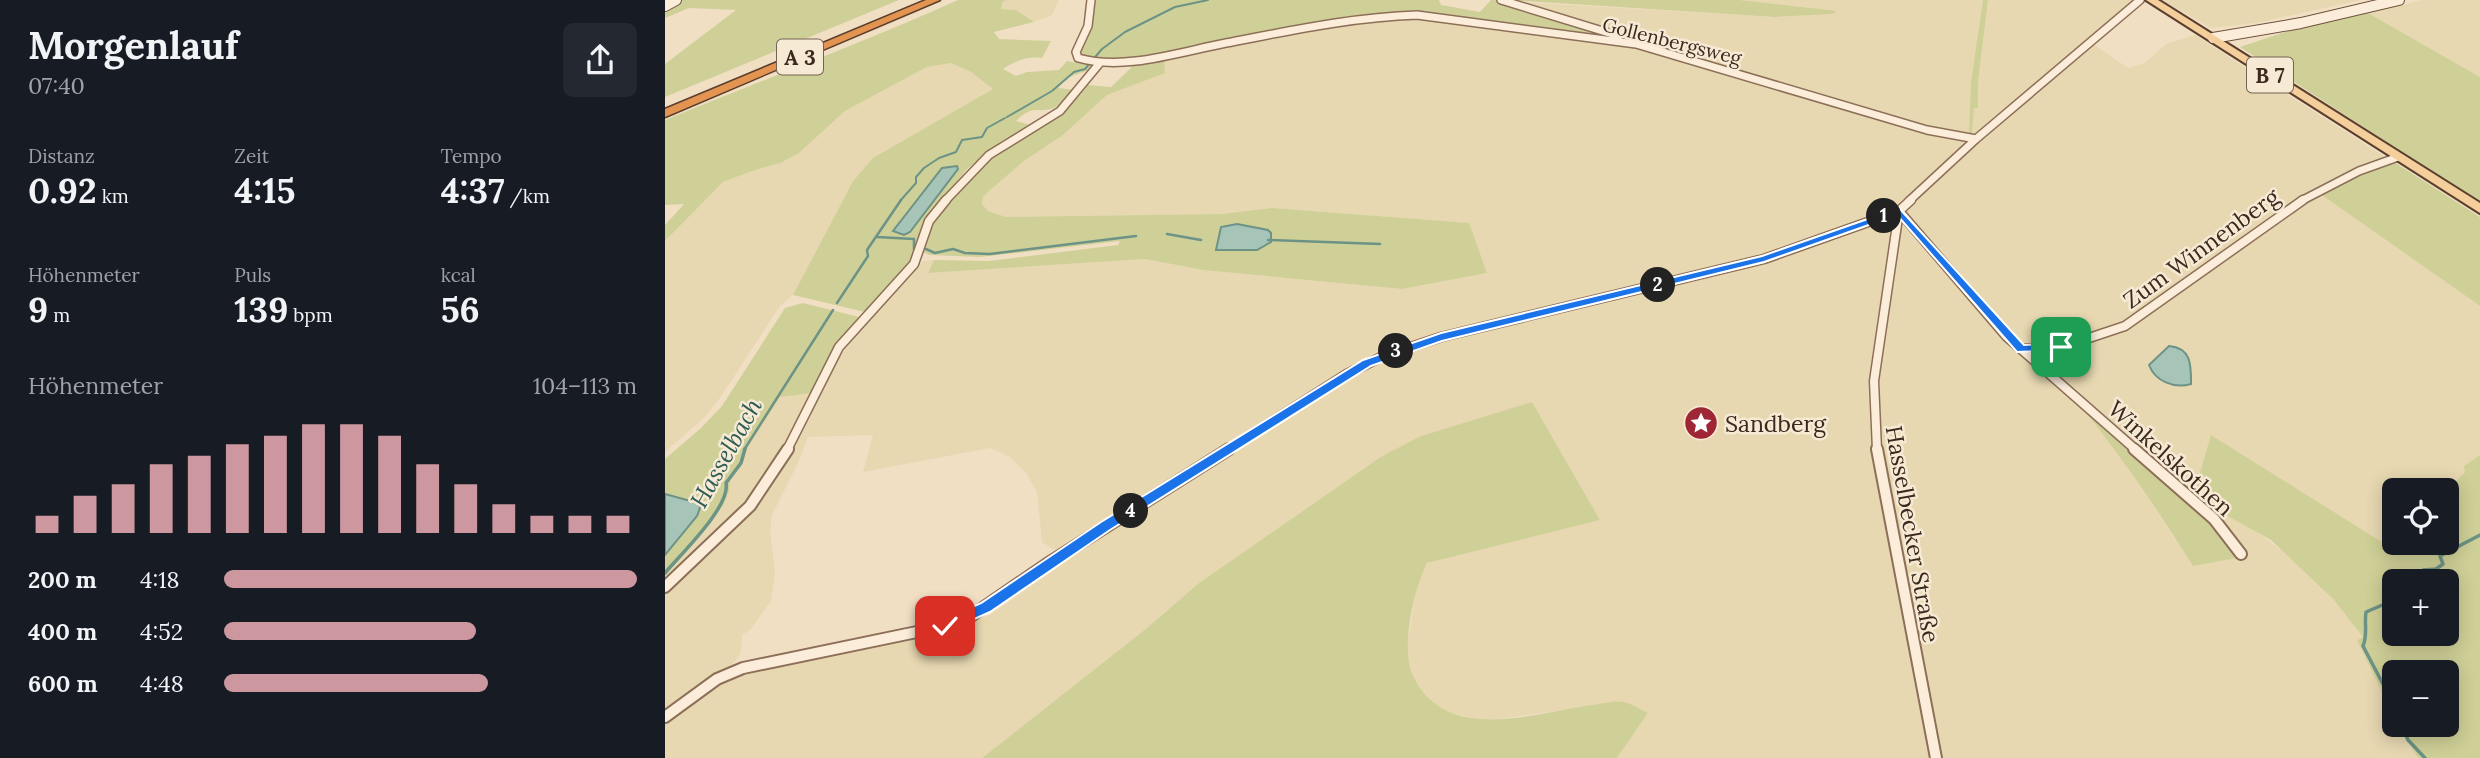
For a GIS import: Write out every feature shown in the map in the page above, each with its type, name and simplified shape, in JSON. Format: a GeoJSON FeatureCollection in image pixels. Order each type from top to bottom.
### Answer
{"type":"FeatureCollection","features":[{"type":"Feature","properties":{"kind":"highway","name":"A 3"},"geometry":{"type":"LineString","coordinates":[[665,102],[913,0]]}},
{"type":"Feature","properties":{"kind":"highway","name":"A 3"},"geometry":{"type":"LineString","coordinates":[[665,113],[935,0]]}},
{"type":"Feature","properties":{"kind":"main road","name":"B 7"},"geometry":{"type":"LineString","coordinates":[[2151,0],[2480,209]]}},
{"type":"Feature","properties":{"kind":"street"},"geometry":{"type":"LineString","coordinates":[[665,6],[675,0]]}},
{"type":"Feature","properties":{"kind":"street","name":"Gollenbergsweg"},"geometry":{"type":"LineString","coordinates":[[1091,0],[1088,26],[1076,52],[1081,60],[1097,63],[1143,60],[1277,33],[1397,15],[1429,16],[1600,38],[1647,47],[1927,130],[1976,139]]}},
{"type":"Feature","properties":{"kind":"street"},"geometry":{"type":"LineString","coordinates":[[1501,0],[1647,47]]}},
{"type":"Feature","properties":{"kind":"street"},"geometry":{"type":"LineString","coordinates":[[665,717],[732,671],[936,628],[971,616],[1117,519],[1347,374],[1374,360],[1453,334],[1764,259],[1899,211],[1976,139],[2140,0]]}},
{"type":"Feature","properties":{"kind":"street"},"geometry":{"type":"LineString","coordinates":[[2213,38],[2301,23],[2399,0]]}},
{"type":"Feature","properties":{"kind":"street"},"geometry":{"type":"LineString","coordinates":[[2225,46],[2301,23]]}},
{"type":"Feature","properties":{"kind":"street"},"geometry":{"type":"LineString","coordinates":[[665,587],[750,506],[794,440],[839,347],[914,264],[929,221],[959,184],[989,155],[1060,111],[1097,63]]}},
{"type":"Feature","properties":{"kind":"street","name":"Zum Winnenberg"},"geometry":{"type":"LineString","coordinates":[[2021,349],[2061,347],[2125,326],[2304,199],[2359,171],[2397,157]]}},
{"type":"Feature","properties":{"kind":"street","name":"Winkelskothen"},"geometry":{"type":"LineString","coordinates":[[1899,211],[2021,349],[2214,519],[2241,554]]}},
{"type":"Feature","properties":{"kind":"street","name":"Hasselbecker Straße"},"geometry":{"type":"LineString","coordinates":[[1899,211],[1874,381],[1874,433],[1885,507],[1936,758]]}},
{"type":"Feature","properties":{"kind":"shaded area"},"geometry":{"type":"Polygon","coordinates":[[[1059,0],[1052,15],[1034,22],[1016,10],[1001,9],[1003,1],[1059,0]]]}},
{"type":"Feature","properties":{"kind":"shaded area"},"geometry":{"type":"Polygon","coordinates":[[[1740,0],[1983,0],[1971,82],[1972,134],[1974,107],[1978,107],[1978,82],[1988,0],[2135,0],[1978,134],[1972,135],[1938,132],[1661,49],[1519,2],[1775,17],[1832,14],[1836,11],[1740,0]]]}},
{"type":"Feature","properties":{"kind":"shaded area"},"geometry":{"type":"Polygon","coordinates":[[[2162,0],[2361,0],[2256,23],[2211,28],[2162,0]]]}},
{"type":"Feature","properties":{"kind":"shaded area"},"geometry":{"type":"Polygon","coordinates":[[[2422,0],[2480,0],[2480,77],[2368,13],[2422,0]]]}},
{"type":"Feature","properties":{"kind":"shaded area"},"geometry":{"type":"Polygon","coordinates":[[[1419,18],[1647,49],[1961,139],[1965,145],[1895,208],[1764,255],[1425,337],[1373,353],[1299,397],[1262,424],[1104,524],[1054,550],[1042,542],[1037,492],[1026,473],[1010,457],[990,448],[863,472],[873,435],[808,437],[772,515],[770,530],[775,572],[771,601],[751,629],[742,635],[741,653],[727,671],[665,712],[665,574],[723,506],[729,491],[730,478],[742,464],[744,453],[780,397],[816,392],[796,436],[801,436],[832,369],[858,330],[923,261],[934,260],[929,273],[1145,259],[1203,270],[1402,289],[1487,273],[1468,223],[1273,208],[1221,214],[1006,217],[988,211],[982,205],[983,197],[989,191],[1024,161],[1063,135],[1107,95],[1164,73],[1164,60],[1343,25],[1419,18]]]}},
{"type":"Feature","properties":{"kind":"shaded area"},"geometry":{"type":"Polygon","coordinates":[[[2195,35],[2385,157],[2314,189],[2200,269],[2319,193],[2480,306],[2480,455],[2465,466],[2465,472],[2459,478],[2382,478],[2382,543],[2211,435],[2246,524],[2292,558],[2333,599],[2363,637],[2358,640],[2382,691],[2382,737],[2405,737],[2418,758],[1941,758],[1882,463],[1877,382],[1899,223],[1906,225],[1962,287],[2082,408],[2113,445],[2193,566],[2241,557],[2010,335],[1907,217],[1905,210],[1976,143],[2093,44],[2128,68],[2145,63],[2166,44],[2195,35]]]}},
{"type":"Feature","properties":{"kind":"shaded area"},"geometry":{"type":"Polygon","coordinates":[[[951,63],[971,72],[993,89],[874,158],[853,181],[793,295],[780,306],[705,417],[665,452],[665,241],[723,182],[782,163],[799,153],[845,111],[927,67],[951,63]]]}},
{"type":"Feature","properties":{"kind":"shaded area"},"geometry":{"type":"Polygon","coordinates":[[[957,166],[958,169],[910,232],[904,235],[893,231],[942,168],[957,166]]]}},
{"type":"Feature","properties":{"kind":"shaded area"},"geometry":{"type":"Polygon","coordinates":[[[1884,218],[1893,220],[1868,382],[1871,434],[1881,506],[1931,758],[1617,758],[1648,713],[1623,702],[1483,721],[1438,709],[1417,685],[1408,666],[1407,645],[1418,581],[1427,563],[1600,520],[1532,402],[1421,436],[1382,456],[1199,583],[1147,628],[982,758],[665,758],[665,722],[722,682],[741,674],[807,658],[958,628],[990,615],[1106,533],[1367,367],[1423,345],[1767,261],[1884,218]]]}},
{"type":"Feature","properties":{"kind":"shaded area"},"geometry":{"type":"Polygon","coordinates":[[[1237,224],[1268,230],[1271,233],[1271,242],[1257,250],[1216,250],[1221,227],[1237,224]]]}},
{"type":"Feature","properties":{"kind":"shaded area"},"geometry":{"type":"Polygon","coordinates":[[[2169,346],[2182,350],[2189,359],[2191,384],[2166,382],[2152,371],[2149,365],[2169,346]]]}},
{"type":"Feature","properties":{"kind":"shaded area"},"geometry":{"type":"Polygon","coordinates":[[[665,494],[698,503],[700,508],[697,516],[665,555],[665,494]]]}},
{"type":"Feature","properties":{"kind":"green space"},"geometry":{"type":"Polygon","coordinates":[[[681,0],[899,0],[665,97],[665,64],[736,10],[689,8],[665,18],[665,10],[681,0]]]}},
{"type":"Feature","properties":{"kind":"green space"},"geometry":{"type":"Polygon","coordinates":[[[958,0],[1010,0],[1003,1],[1001,9],[1016,10],[1034,22],[994,32],[999,39],[1051,41],[1042,58],[1021,60],[1003,69],[1016,76],[1027,72],[1059,70],[1067,61],[1098,67],[1066,78],[1058,88],[1076,90],[1061,105],[1022,115],[1016,121],[1034,126],[1003,140],[966,170],[927,221],[920,234],[912,264],[865,312],[793,295],[853,181],[873,158],[993,89],[971,72],[951,63],[927,67],[845,111],[799,153],[781,163],[723,182],[665,241],[665,225],[684,204],[665,205],[665,120],[958,0]]]}},
{"type":"Feature","properties":{"kind":"green space"},"geometry":{"type":"Polygon","coordinates":[[[1095,0],[1439,0],[1441,5],[1480,12],[1491,0],[1497,0],[1634,42],[1405,14],[1122,62],[1080,54],[1091,26],[1095,0]]]}},
{"type":"Feature","properties":{"kind":"green space"},"geometry":{"type":"Polygon","coordinates":[[[1507,0],[1740,0],[1837,11],[1832,14],[1775,17],[1507,0]]]}},
{"type":"Feature","properties":{"kind":"green space"},"geometry":{"type":"Polygon","coordinates":[[[1983,0],[1988,0],[1978,82],[1978,108],[1974,108],[1972,134],[1969,134],[1971,82],[1983,0]]]}},
{"type":"Feature","properties":{"kind":"green space"},"geometry":{"type":"Polygon","coordinates":[[[2368,13],[2480,77],[2480,202],[2240,47],[2285,32],[2368,13]]]}},
{"type":"Feature","properties":{"kind":"green space"},"geometry":{"type":"Polygon","coordinates":[[[1381,18],[1419,18],[1343,25],[1164,60],[1165,73],[1107,95],[1063,135],[1024,161],[989,191],[983,197],[982,204],[988,211],[1006,217],[1221,214],[1273,208],[1469,223],[1487,273],[1402,289],[1203,270],[1145,259],[928,273],[934,260],[989,261],[1118,245],[1120,241],[980,257],[929,255],[923,252],[940,212],[957,188],[978,167],[1001,148],[1054,117],[1088,85],[1111,87],[1132,67],[1118,64],[1381,18]]]}},
{"type":"Feature","properties":{"kind":"green space"},"geometry":{"type":"Polygon","coordinates":[[[2394,162],[2480,217],[2480,306],[2319,193],[2394,162]]]}},
{"type":"Feature","properties":{"kind":"green space"},"geometry":{"type":"Polygon","coordinates":[[[803,303],[859,317],[840,340],[812,393],[780,397],[744,453],[742,464],[730,478],[729,491],[723,506],[665,573],[665,555],[697,517],[698,503],[665,494],[665,459],[722,406],[785,308],[803,303]]]}},
{"type":"Feature","properties":{"kind":"green space"},"geometry":{"type":"Polygon","coordinates":[[[1532,402],[1600,520],[1427,563],[1417,588],[1410,619],[1409,664],[1413,676],[1428,697],[1447,711],[1469,718],[1519,718],[1616,701],[1648,713],[1617,758],[982,758],[1147,628],[1199,583],[1382,456],[1421,436],[1532,402]]]}},
{"type":"Feature","properties":{"kind":"green space"},"geometry":{"type":"Polygon","coordinates":[[[2082,408],[2186,495],[2242,557],[2193,566],[2140,485],[2082,408]]]}},
{"type":"Feature","properties":{"kind":"green space"},"geometry":{"type":"Polygon","coordinates":[[[2211,435],[2382,542],[2382,555],[2459,555],[2459,478],[2465,472],[2464,466],[2480,455],[2480,758],[2418,758],[2405,737],[2459,737],[2459,660],[2382,660],[2382,692],[2357,640],[2363,637],[2333,599],[2271,540],[2193,497],[2211,435]]]}},
{"type":"Feature","properties":{"kind":"waterway","name":"Hasselbach"},"geometry":{"type":"LineString","coordinates":[[1007,117],[1052,91],[1074,72],[1085,69],[1102,49],[1125,32],[1175,7],[1208,0]]}},
{"type":"Feature","properties":{"kind":"waterway","name":"Hasselbach"},"geometry":{"type":"LineString","coordinates":[[900,201],[916,183],[916,177],[924,168],[939,158],[956,152],[962,140],[982,137],[987,128],[1005,118]]}},
{"type":"Feature","properties":{"kind":"waterway","name":"Hasselbach"},"geometry":{"type":"LineString","coordinates":[[837,303],[868,256],[867,250],[901,200]]}},
{"type":"Feature","properties":{"kind":"waterway"},"geometry":{"type":"LineString","coordinates":[[1167,234],[1201,240]]}},
{"type":"Feature","properties":{"kind":"waterway"},"geometry":{"type":"LineString","coordinates":[[926,249],[935,253],[953,249],[965,253],[990,254],[1136,236]]}},
{"type":"Feature","properties":{"kind":"waterway"},"geometry":{"type":"LineString","coordinates":[[877,237],[914,239],[914,249]]}},
{"type":"Feature","properties":{"kind":"waterway"},"geometry":{"type":"LineString","coordinates":[[1268,240],[1380,244]]}},
{"type":"Feature","properties":{"kind":"waterway","name":"Hasselbach"},"geometry":{"type":"LineString","coordinates":[[744,450],[833,310]]}},
{"type":"Feature","properties":{"kind":"waterway","name":"Hasselbach"},"geometry":{"type":"LineString","coordinates":[[665,573],[713,517],[721,504],[726,483],[741,463],[745,449]]}},
{"type":"Feature","properties":{"kind":"waterway"},"geometry":{"type":"LineString","coordinates":[[2436,569],[2443,564],[2440,556],[2480,535]]}},
{"type":"Feature","properties":{"kind":"waterway"},"geometry":{"type":"LineString","coordinates":[[2382,605],[2366,612],[2363,646],[2382,682]]}},
{"type":"Feature","properties":{"kind":"waterway"},"geometry":{"type":"LineString","coordinates":[[2407,737],[2425,758]]}},
{"type":"Feature","properties":{"kind":"place","name":"Sandberg"},"geometry":{"type":"Point","coordinates":[1701,423]}},
{"type":"Feature","properties":{"kind":"route"},"geometry":{"type":"LineString","coordinates":[[945,626],[985,608],[1106,526],[1367,363],[1441,337],[1764,259],[1899,211],[2021,349],[2061,347]]}}]}
